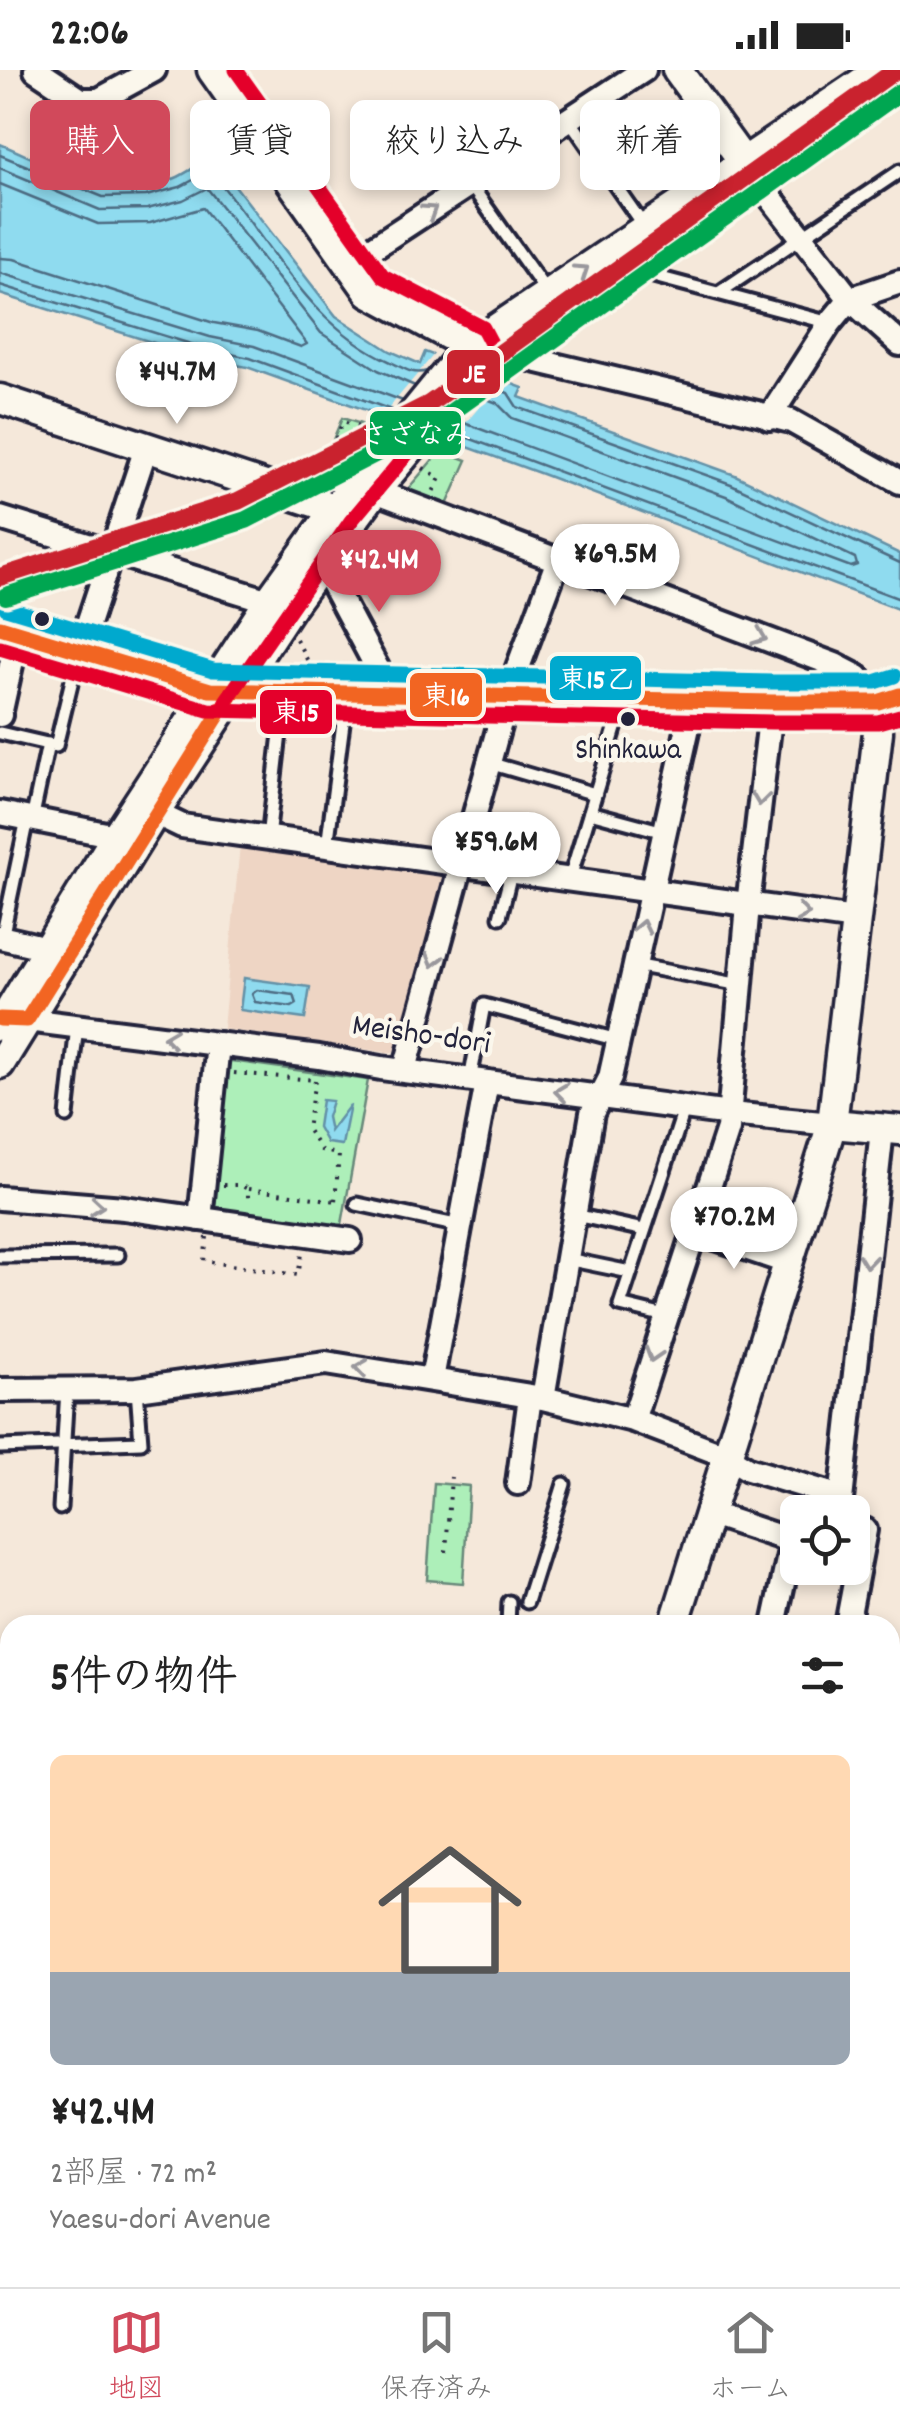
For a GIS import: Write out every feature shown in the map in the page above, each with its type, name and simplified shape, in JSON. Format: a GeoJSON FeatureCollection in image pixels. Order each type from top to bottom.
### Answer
{"type":"FeatureCollection","features":[{"type":"Feature","properties":{"kind":"main road"},"geometry":{"type":"LineString","coordinates":[[9,630],[222,690]]}},
{"type":"Feature","properties":{"kind":"street"},"geometry":{"type":"LineString","coordinates":[[36,70],[80,100],[99,100],[154,70]]}},
{"type":"Feature","properties":{"kind":"street"},"geometry":{"type":"LineString","coordinates":[[212,70],[369,292],[477,356],[791,421],[900,482]]}},
{"type":"Feature","properties":{"kind":"street"},"geometry":{"type":"LineString","coordinates":[[560,125],[644,70]]}},
{"type":"Feature","properties":{"kind":"street"},"geometry":{"type":"LineString","coordinates":[[678,70],[750,172],[850,299],[900,344]]}},
{"type":"Feature","properties":{"kind":"street"},"geometry":{"type":"LineString","coordinates":[[477,356],[626,269],[880,70]]}},
{"type":"Feature","properties":{"kind":"street"},"geometry":{"type":"LineString","coordinates":[[8,1021],[155,813],[268,601],[334,508],[400,446],[477,356],[548,294],[645,228],[750,172],[900,83]]}},
{"type":"Feature","properties":{"kind":"street"},"geometry":{"type":"LineString","coordinates":[[348,264],[461,190]]}},
{"type":"Feature","properties":{"kind":"street"},"geometry":{"type":"LineString","coordinates":[[769,418],[830,323],[850,299],[900,282]]}},
{"type":"Feature","properties":{"kind":"street"},"geometry":{"type":"LineString","coordinates":[[0,399],[334,508]]}},
{"type":"Feature","properties":{"kind":"street"},"geometry":{"type":"LineString","coordinates":[[0,1064],[8,1021],[47,948],[116,836],[375,491],[400,446]]}},
{"type":"Feature","properties":{"kind":"street"},"geometry":{"type":"LineString","coordinates":[[79,650],[146,448]]}},
{"type":"Feature","properties":{"kind":"street"},"geometry":{"type":"LineString","coordinates":[[375,491],[834,665],[889,698]]}},
{"type":"Feature","properties":{"kind":"street"},"geometry":{"type":"LineString","coordinates":[[0,518],[268,601]]}},
{"type":"Feature","properties":{"kind":"street"},"geometry":{"type":"LineString","coordinates":[[405,1069],[507,697],[558,560]]}},
{"type":"Feature","properties":{"kind":"street"},"geometry":{"type":"LineString","coordinates":[[322,563],[390,692]]}},
{"type":"Feature","properties":{"kind":"street"},"geometry":{"type":"LineString","coordinates":[[0,715],[9,630]]}},
{"type":"Feature","properties":{"kind":"street"},"geometry":{"type":"LineString","coordinates":[[222,690],[772,702],[889,698]]}},
{"type":"Feature","properties":{"kind":"street"},"geometry":{"type":"LineString","coordinates":[[677,1615],[832,1124],[878,727],[889,698]]}},
{"type":"Feature","properties":{"kind":"street"},"geometry":{"type":"LineString","coordinates":[[518,1482],[567,1259],[592,1114],[610,1078],[694,700]]}},
{"type":"Feature","properties":{"kind":"street"},"geometry":{"type":"LineString","coordinates":[[633,1420],[730,1114],[748,905],[772,702]]}},
{"type":"Feature","properties":{"kind":"street"},"geometry":{"type":"LineString","coordinates":[[155,813],[182,826],[855,919]]}},
{"type":"Feature","properties":{"kind":"street"},"geometry":{"type":"LineString","coordinates":[[0,814],[116,836]]}},
{"type":"Feature","properties":{"kind":"street"},"geometry":{"type":"LineString","coordinates":[[1,938],[47,948]]}},
{"type":"Feature","properties":{"kind":"street","name":"Meisho-dori"},"geometry":{"type":"LineString","coordinates":[[8,1021],[318,1056],[478,1081],[832,1124]]}},
{"type":"Feature","properties":{"kind":"street"},"geometry":{"type":"LineString","coordinates":[[204,1220],[218,1044]]}},
{"type":"Feature","properties":{"kind":"street"},"geometry":{"type":"LineString","coordinates":[[432,1379],[460,1226],[478,1081]]}},
{"type":"Feature","properties":{"kind":"street"},"geometry":{"type":"LineString","coordinates":[[832,1124],[891,1130],[841,1495]]}},
{"type":"Feature","properties":{"kind":"street"},"geometry":{"type":"LineString","coordinates":[[0,1198],[124,1208],[350,1240]]}},
{"type":"Feature","properties":{"kind":"street"},"geometry":{"type":"LineString","coordinates":[[694,1230],[790,1263]]}},
{"type":"Feature","properties":{"kind":"street"},"geometry":{"type":"LineString","coordinates":[[0,1390],[137,1388],[326,1363],[536,1397],[633,1420],[814,1495]]}},
{"type":"Feature","properties":{"kind":"street"},"geometry":{"type":"LineString","coordinates":[[710,1514],[792,1541],[776,1615]]}},
{"type":"Feature","properties":{"kind":"street"},"geometry":{"type":"LineString","coordinates":[[849,1615],[855,1585]]}},
{"type":"Feature","properties":{"kind":"lane"},"geometry":{"type":"LineString","coordinates":[[569,119],[645,228]]}},
{"type":"Feature","properties":{"kind":"lane"},"geometry":{"type":"LineString","coordinates":[[720,292],[900,171]]}},
{"type":"Feature","properties":{"kind":"lane"},"geometry":{"type":"LineString","coordinates":[[474,190],[548,294]]}},
{"type":"Feature","properties":{"kind":"lane"},"geometry":{"type":"LineString","coordinates":[[626,269],[830,323]]}},
{"type":"Feature","properties":{"kind":"lane"},"geometry":{"type":"LineString","coordinates":[[0,732],[56,746],[79,650]]}},
{"type":"Feature","properties":{"kind":"lane"},"geometry":{"type":"LineString","coordinates":[[268,838],[285,690]]}},
{"type":"Feature","properties":{"kind":"lane"},"geometry":{"type":"LineString","coordinates":[[327,847],[347,691]]}},
{"type":"Feature","properties":{"kind":"lane"},"geometry":{"type":"LineString","coordinates":[[569,881],[624,699]]}},
{"type":"Feature","properties":{"kind":"lane"},"geometry":{"type":"LineString","coordinates":[[1,938],[48,744]]}},
{"type":"Feature","properties":{"kind":"lane"},"geometry":{"type":"LineString","coordinates":[[488,764],[595,794]]}},
{"type":"Feature","properties":{"kind":"lane"},"geometry":{"type":"LineString","coordinates":[[590,812],[664,832]]}},
{"type":"Feature","properties":{"kind":"lane"},"geometry":{"type":"LineString","coordinates":[[500,917],[511,873]]}},
{"type":"Feature","properties":{"kind":"lane"},"geometry":{"type":"LineString","coordinates":[[634,965],[741,985]]}},
{"type":"Feature","properties":{"kind":"lane"},"geometry":{"type":"LineString","coordinates":[[478,1081],[484,1005],[618,1040]]}},
{"type":"Feature","properties":{"kind":"lane"},"geometry":{"type":"LineString","coordinates":[[67,1116],[77,1026]]}},
{"type":"Feature","properties":{"kind":"lane"},"geometry":{"type":"LineString","coordinates":[[664,1316],[620,1305],[684,1107]]}},
{"type":"Feature","properties":{"kind":"lane"},"geometry":{"type":"LineString","coordinates":[[357,1204],[460,1226]]}},
{"type":"Feature","properties":{"kind":"lane"},"geometry":{"type":"LineString","coordinates":[[576,1214],[644,1230]]}},
{"type":"Feature","properties":{"kind":"lane"},"geometry":{"type":"LineString","coordinates":[[0,1256],[118,1255]]}},
{"type":"Feature","properties":{"kind":"lane"},"geometry":{"type":"LineString","coordinates":[[567,1259],[630,1272]]}},
{"type":"Feature","properties":{"kind":"lane"},"geometry":{"type":"LineString","coordinates":[[0,1447],[141,1442],[137,1388]]}},
{"type":"Feature","properties":{"kind":"lane"},"geometry":{"type":"LineString","coordinates":[[60,1508],[68,1389]]}},
{"type":"Feature","properties":{"kind":"lane"},"geometry":{"type":"LineString","coordinates":[[527,1602],[564,1484]]}},
{"type":"Feature","properties":{"kind":"lane"},"geometry":{"type":"LineString","coordinates":[[508,1615],[509,1602]]}},
{"type":"Feature","properties":{"kind":"path"},"geometry":{"type":"LineString","coordinates":[[343,422],[362,428],[358,433],[346,450],[333,444],[343,422]]}},
{"type":"Feature","properties":{"kind":"path"},"geometry":{"type":"LineString","coordinates":[[358,433],[400,446],[440,478]]}},
{"type":"Feature","properties":{"kind":"path"},"geometry":{"type":"LineString","coordinates":[[292,633],[310,666]]}},
{"type":"Feature","properties":{"kind":"path"},"geometry":{"type":"LineString","coordinates":[[318,1056],[307,1129],[321,1150],[339,1154],[335,1201]]}},
{"type":"Feature","properties":{"kind":"path"},"geometry":{"type":"LineString","coordinates":[[232,1072],[315,1080]]}},
{"type":"Feature","properties":{"kind":"path"},"geometry":{"type":"LineString","coordinates":[[204,1183],[357,1204]]}},
{"type":"Feature","properties":{"kind":"path"},"geometry":{"type":"LineString","coordinates":[[244,1226],[248,1189]]}},
{"type":"Feature","properties":{"kind":"path"},"geometry":{"type":"LineString","coordinates":[[204,1220],[204,1261],[298,1275],[305,1235]]}},
{"type":"Feature","properties":{"kind":"path"},"geometry":{"type":"LineString","coordinates":[[446,1552],[452,1477]]}},
{"type":"Feature","properties":{"kind":"shaded area"},"geometry":{"type":"Polygon","coordinates":[[[240,844],[446,873],[399,1047],[391,1053],[223,1029],[240,844]]]}},
{"type":"Feature","properties":{"kind":"green space"},"geometry":{"type":"Polygon","coordinates":[[[342,418],[367,426],[347,453],[330,447],[342,418]]]}},
{"type":"Feature","properties":{"kind":"green space"},"geometry":{"type":"Polygon","coordinates":[[[441,450],[467,460],[447,505],[407,490],[441,450]]]}},
{"type":"Feature","properties":{"kind":"green space"},"geometry":{"type":"Polygon","coordinates":[[[224,1060],[368,1080],[340,1235],[207,1214],[224,1060]]]}},
{"type":"Feature","properties":{"kind":"green space"},"geometry":{"type":"Polygon","coordinates":[[[434,1483],[469,1486],[463,1583],[427,1580],[434,1483]]]}},
{"type":"Feature","properties":{"kind":"water"},"geometry":{"type":"Polygon","coordinates":[[[0,144],[30,157],[30,190],[170,190],[170,180],[190,170],[190,190],[238,190],[336,316],[390,351],[420,364],[425,352],[523,388],[519,397],[735,475],[900,554],[900,610],[247,367],[205,359],[0,294],[0,144]]]}},
{"type":"Feature","properties":{"kind":"water"},"geometry":{"type":"Polygon","coordinates":[[[244,978],[310,987],[305,1019],[240,1010],[244,978]]]}},
{"type":"Feature","properties":{"kind":"water"},"geometry":{"type":"Polygon","coordinates":[[[322,1100],[332,1101],[327,1117],[330,1131],[350,1105],[342,1145],[327,1143],[318,1127],[322,1100]]]}},
{"type":"Feature","properties":{"kind":"pier"},"geometry":{"type":"Polygon","coordinates":[[[435,353],[504,378],[447,445],[378,421],[435,353]]]}},
{"type":"Feature","properties":{"kind":"transit line","name":"東15"},"geometry":{"type":"LineString","coordinates":[[226,701],[351,521],[487,358],[492,345],[483,328],[383,276],[236,70]]}},
{"type":"Feature","properties":{"kind":"transit line","name":"JE"},"geometry":{"type":"LineString","coordinates":[[0,577],[238,501],[429,404],[896,70]]}},
{"type":"Feature","properties":{"kind":"transit line","name":"さざなみ"},"geometry":{"type":"LineString","coordinates":[[6,596],[246,520],[439,421],[900,92]]}},
{"type":"Feature","properties":{"kind":"transit line","name":"東15乙"},"geometry":{"type":"LineString","coordinates":[[6,608],[213,670],[772,682],[875,682],[894,676]]}},
{"type":"Feature","properties":{"kind":"transit line","name":"東16"},"geometry":{"type":"LineString","coordinates":[[0,627],[210,690],[772,702],[878,702],[900,695]]}},
{"type":"Feature","properties":{"kind":"transit line","name":"東15"},"geometry":{"type":"LineString","coordinates":[[0,648],[208,710],[772,722],[878,722],[900,716]]}},
{"type":"Feature","properties":{"kind":"transit line","name":"東16"},"geometry":{"type":"LineString","coordinates":[[0,1019],[27,1020],[234,690]]}},
{"type":"Feature","properties":{"kind":"place","name":"Shinkawa"},"geometry":{"type":"Point","coordinates":[628,719]}}]}
